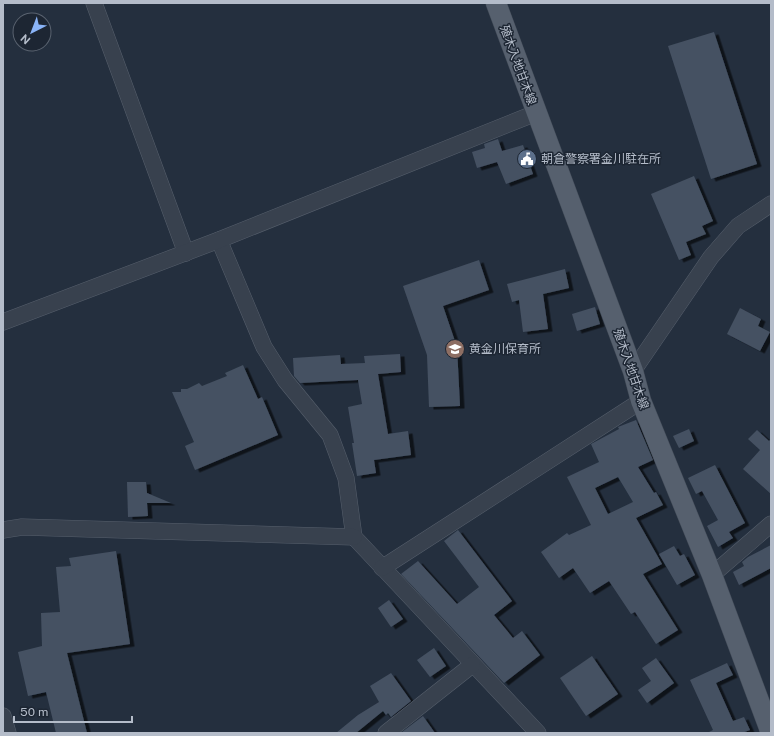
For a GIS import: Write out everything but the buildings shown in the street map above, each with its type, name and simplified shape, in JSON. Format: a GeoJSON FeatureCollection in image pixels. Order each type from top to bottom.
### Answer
{"type":"FeatureCollection","features":[{"type":"Feature","properties":{"kind":"main road","name":"殖木入地甘木線"},"geometry":{"type":"LineString","coordinates":[[496,3],[633,371],[641,401],[712,574],[771,733]]}},
{"type":"Feature","properties":{"kind":"street"},"geometry":{"type":"LineString","coordinates":[[94,3],[186,253]]}},
{"type":"Feature","properties":{"kind":"street"},"geometry":{"type":"LineString","coordinates":[[3,322],[186,253],[536,113]]}},
{"type":"Feature","properties":{"kind":"street"},"geometry":{"type":"LineString","coordinates":[[633,371],[711,257],[738,226],[771,204]]}},
{"type":"Feature","properties":{"kind":"street"},"geometry":{"type":"LineString","coordinates":[[219,240],[264,347],[285,380],[330,435],[346,478],[354,537],[472,665],[538,733]]}},
{"type":"Feature","properties":{"kind":"street"},"geometry":{"type":"LineString","coordinates":[[382,568],[641,401]]}},
{"type":"Feature","properties":{"kind":"street"},"geometry":{"type":"LineString","coordinates":[[712,574],[771,524]]}},
{"type":"Feature","properties":{"kind":"street"},"geometry":{"type":"LineString","coordinates":[[3,530],[22,527],[354,537]]}},
{"type":"Feature","properties":{"kind":"street"},"geometry":{"type":"LineString","coordinates":[[386,733],[472,665]]}},
{"type":"Feature","properties":{"kind":"street"},"geometry":{"type":"LineString","coordinates":[[3,716],[8,733]]}},
{"type":"Feature","properties":{"kind":"place","name":"朝倉警察署金川駐在所"},"geometry":{"type":"Point","coordinates":[527,159]}},
{"type":"Feature","properties":{"kind":"place","name":"黄金川保育所"},"geometry":{"type":"Point","coordinates":[455,349]}}]}
